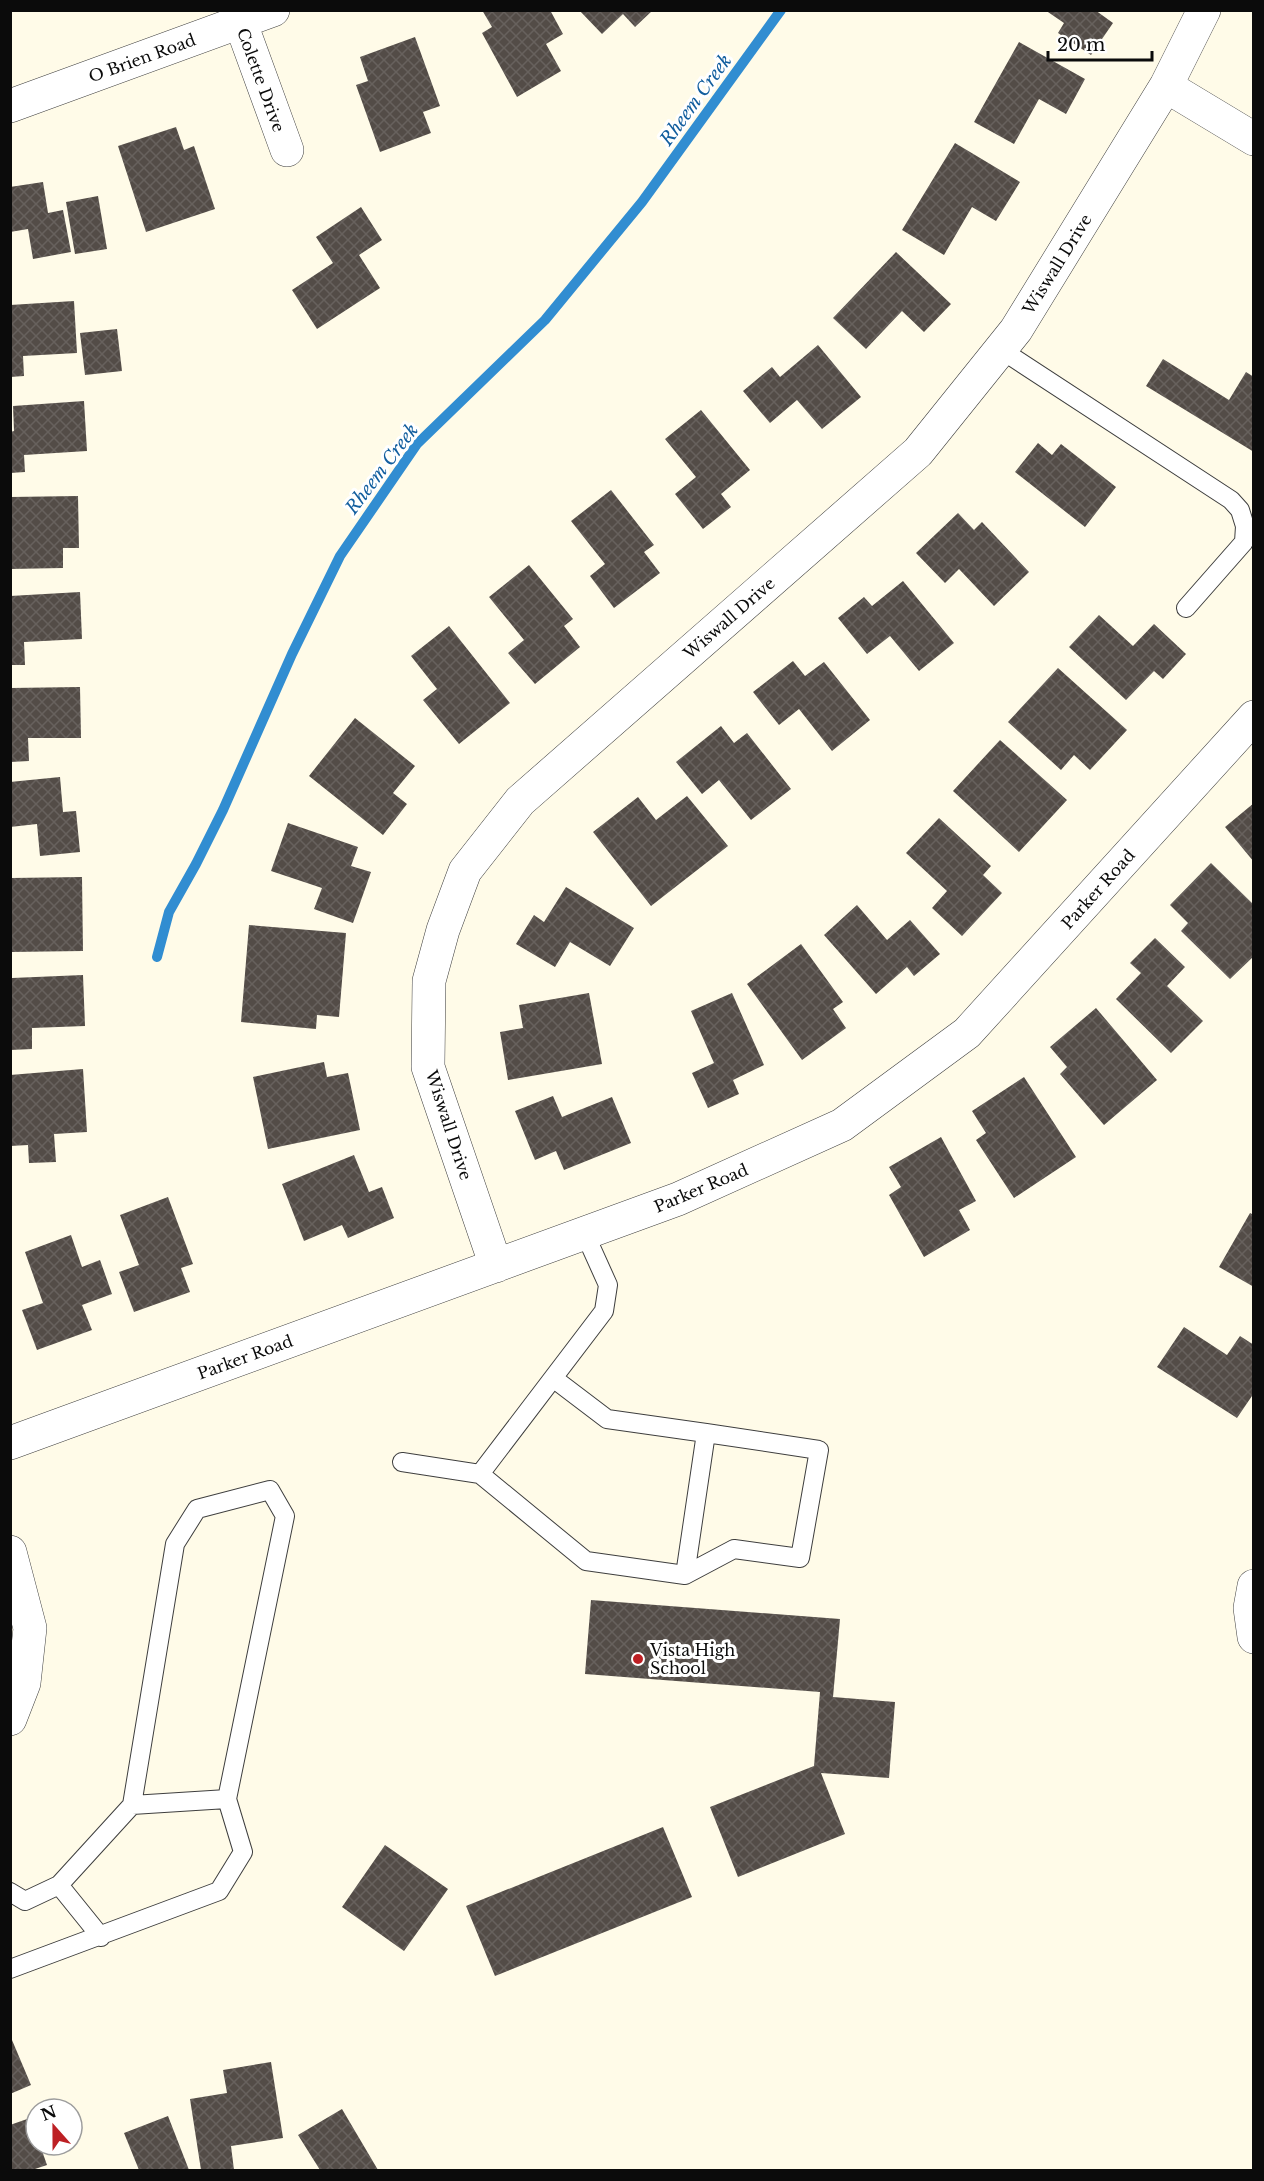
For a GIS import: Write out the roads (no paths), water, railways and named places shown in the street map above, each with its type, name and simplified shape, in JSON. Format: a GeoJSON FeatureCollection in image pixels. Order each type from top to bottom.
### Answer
{"type":"FeatureCollection","features":[{"type":"Feature","properties":{"kind":"street","name":"O Brien Road"},"geometry":{"type":"LineString","coordinates":[[10,106],[238,17],[273,10]]}},
{"type":"Feature","properties":{"kind":"street","name":"Wiswall Drive"},"geometry":{"type":"LineString","coordinates":[[496,1266],[428,1067],[429,981],[443,930],[465,871],[520,801],[918,452],[1016,330],[1166,86],[1204,10]]}},
{"type":"Feature","properties":{"kind":"street","name":"Colette Drive"},"geometry":{"type":"LineString","coordinates":[[238,17],[287,150]]}},
{"type":"Feature","properties":{"kind":"street"},"geometry":{"type":"LineString","coordinates":[[1166,86],[1254,139]]}},
{"type":"Feature","properties":{"kind":"street","name":"Parker Road"},"geometry":{"type":"LineString","coordinates":[[10,1443],[678,1199],[842,1125],[967,1033],[1254,717]]}},
{"type":"Feature","properties":{"kind":"street"},"geometry":{"type":"LineString","coordinates":[[10,1552],[30,1628],[24,1683],[10,1719]]}},
{"type":"Feature","properties":{"kind":"street"},"geometry":{"type":"LineString","coordinates":[[1254,1586],[1250,1608],[1254,1637]]}},
{"type":"Feature","properties":{"kind":"lane"},"geometry":{"type":"LineString","coordinates":[[1000,350],[1231,500],[1240,510],[1245,526],[1244,542],[1186,608]]}},
{"type":"Feature","properties":{"kind":"lane"},"geometry":{"type":"LineString","coordinates":[[480,1474],[604,1311],[608,1285],[585,1234]]}},
{"type":"Feature","properties":{"kind":"lane"},"geometry":{"type":"LineString","coordinates":[[402,1462],[480,1474],[586,1561],[685,1575],[734,1550],[801,1558],[819,1450],[607,1419],[553,1378]]}},
{"type":"Feature","properties":{"kind":"lane"},"geometry":{"type":"LineString","coordinates":[[685,1575],[705,1433]]}},
{"type":"Feature","properties":{"kind":"lane"},"geometry":{"type":"LineString","coordinates":[[10,1892],[25,1901],[59,1885],[132,1805],[175,1544],[197,1509],[270,1490],[285,1516],[227,1799],[243,1852],[219,1892],[10,1969]]}},
{"type":"Feature","properties":{"kind":"lane"},"geometry":{"type":"LineString","coordinates":[[132,1805],[227,1799]]}},
{"type":"Feature","properties":{"kind":"lane"},"geometry":{"type":"LineString","coordinates":[[59,1885],[101,1936]]}},
{"type":"Feature","properties":{"kind":"waterway","name":"Rheem Creek"},"geometry":{"type":"LineString","coordinates":[[157,957],[169,912],[223,810],[292,654],[340,556],[417,444],[545,320],[642,202],[781,10]]}},
{"type":"Feature","properties":{"kind":"place","name":"Vista High School"},"geometry":{"type":"Point","coordinates":[638,1659]}}]}
